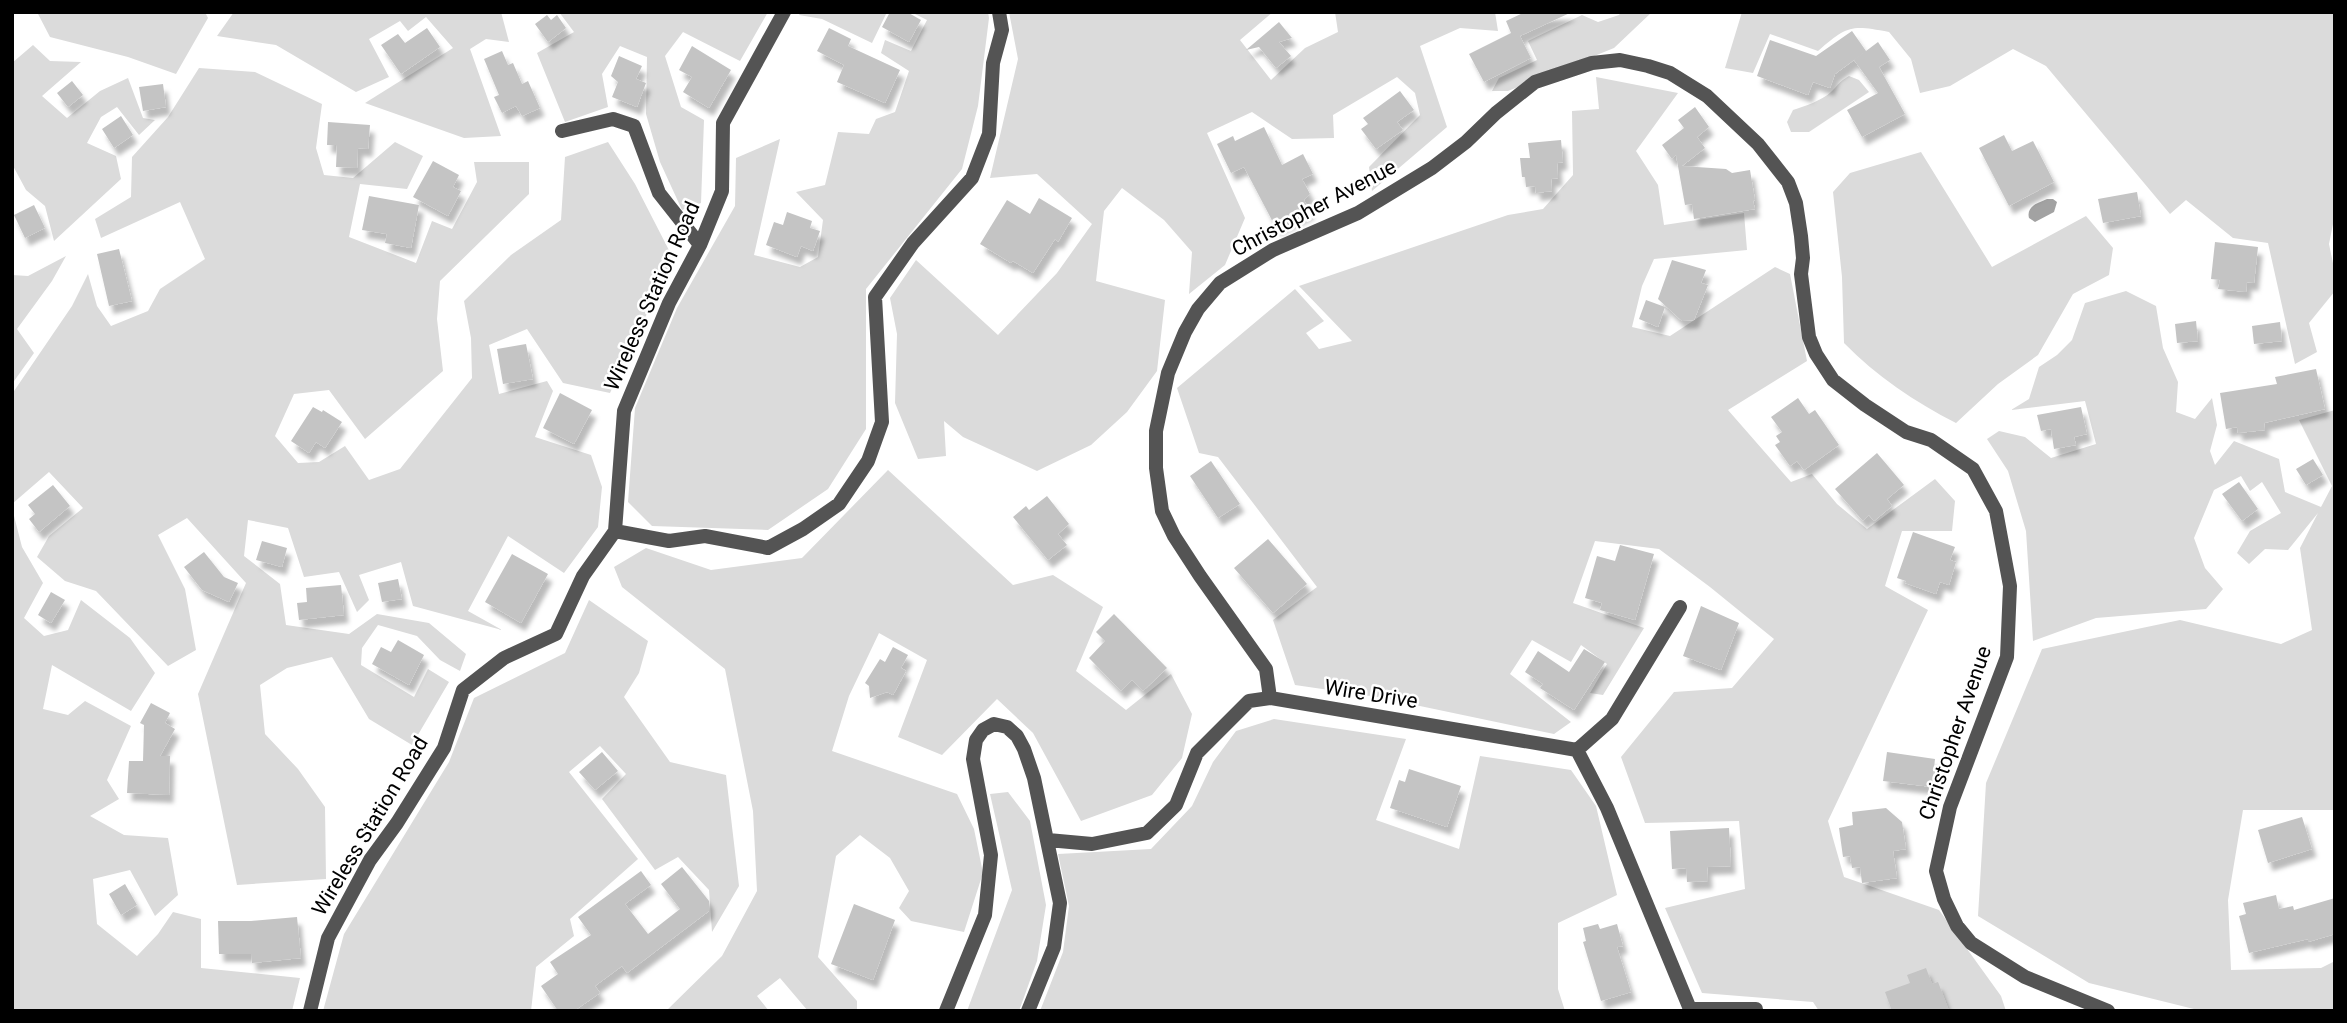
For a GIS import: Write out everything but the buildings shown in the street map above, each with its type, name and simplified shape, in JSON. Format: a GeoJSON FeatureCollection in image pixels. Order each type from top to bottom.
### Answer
{"type":"FeatureCollection","features":[{"type":"Feature","properties":{"kind":"street","name":"Wireless Station Road"},"geometry":{"type":"LineString","coordinates":[[310,1011],[328,938],[370,860],[397,823],[444,748],[463,690],[503,658],[556,634],[583,576],[615,531],[624,411],[669,303],[699,245],[722,191],[723,122],[784,12]]}},
{"type":"Feature","properties":{"kind":"street"},"geometry":{"type":"LineString","coordinates":[[615,531],[669,541],[705,536],[768,548],[803,530],[839,504],[868,461],[882,422],[875,298],[913,243],[972,178],[989,134],[993,63],[1002,30],[999,12]]}},
{"type":"Feature","properties":{"kind":"street","name":"Christopher Avenue"},"geometry":{"type":"LineString","coordinates":[[1270,698],[1266,669],[1200,576],[1174,536],[1162,511],[1156,468],[1156,430],[1168,373],[1198,309],[1220,283],[1273,250],[1357,213],[1432,167],[1466,142],[1496,113],[1535,82],[1592,63],[1620,60],[1648,65],[1670,73],[1707,96],[1758,144],[1787,182],[1796,203],[1801,236],[1801,274],[1809,337],[1816,354],[1833,380],[1906,432],[1931,440],[1973,469],[1996,511],[2010,586],[2007,657],[1950,807],[1936,870],[1944,899],[1957,926],[1971,943],[2025,977],[2108,1011]]}},
{"type":"Feature","properties":{"kind":"street"},"geometry":{"type":"LineString","coordinates":[[562,131],[613,118],[634,127],[659,193],[699,245]]}},
{"type":"Feature","properties":{"kind":"street"},"geometry":{"type":"LineString","coordinates":[[1680,607],[1612,719],[1577,750],[1607,808],[1690,1009],[1756,1009]]}},
{"type":"Feature","properties":{"kind":"street"},"geometry":{"type":"LineString","coordinates":[[1048,840],[1092,844],[1147,833],[1176,805],[1197,753],[1249,701],[1270,698]]}},
{"type":"Feature","properties":{"kind":"street","name":"Wire Drive"},"geometry":{"type":"LineString","coordinates":[[1270,698],[1577,750]]}},
{"type":"Feature","properties":{"kind":"street"},"geometry":{"type":"LineString","coordinates":[[946,1011],[985,915],[991,855],[973,759],[976,740],[983,730],[994,724],[1007,727],[1017,736],[1024,748],[1034,778],[1060,903],[1054,947],[1028,1011]]}},
{"type":"Feature","properties":{"kind":"shaded area"},"geometry":{"type":"Polygon","coordinates":[[[37,12],[205,12],[208,18],[176,74],[128,57],[50,37],[37,12]]]}},
{"type":"Feature","properties":{"kind":"shaded area"},"geometry":{"type":"Polygon","coordinates":[[[234,12],[501,12],[509,42],[486,39],[470,49],[501,136],[464,138],[365,103],[453,48],[426,17],[408,31],[400,21],[369,39],[389,77],[356,92],[276,45],[217,36],[234,12]]]}},
{"type":"Feature","properties":{"kind":"shaded area"},"geometry":{"type":"Polygon","coordinates":[[[559,12],[768,12],[740,61],[683,32],[665,56],[681,107],[704,120],[701,203],[682,210],[660,162],[646,114],[647,57],[620,46],[602,74],[608,107],[565,122],[537,53],[574,32],[559,12]]]}},
{"type":"Feature","properties":{"kind":"shaded area"},"geometry":{"type":"Polygon","coordinates":[[[801,12],[887,12],[872,43],[822,19],[799,15],[801,12]]]}},
{"type":"Feature","properties":{"kind":"shaded area"},"geometry":{"type":"Polygon","coordinates":[[[911,12],[988,12],[989,18],[978,106],[962,169],[866,289],[866,429],[828,489],[768,530],[652,526],[628,502],[635,408],[677,308],[735,206],[736,158],[780,139],[754,255],[800,267],[818,257],[823,220],[796,192],[825,185],[838,132],[869,134],[876,119],[895,112],[909,71],[881,53],[885,40],[911,51],[927,20],[911,12]]]}},
{"type":"Feature","properties":{"kind":"shaded area"},"geometry":{"type":"Polygon","coordinates":[[[1009,12],[1273,12],[1240,40],[1271,80],[1305,48],[1338,32],[1335,12],[1495,12],[1498,31],[1460,28],[1420,46],[1447,127],[1372,191],[1369,167],[1420,115],[1415,93],[1397,77],[1333,115],[1334,138],[1292,139],[1252,112],[1207,133],[1245,218],[1225,265],[1189,294],[1192,252],[1164,220],[1122,188],[1104,211],[1096,281],[1165,300],[1157,371],[1127,412],[1091,445],[1037,471],[963,437],[944,421],[946,456],[918,459],[895,403],[897,334],[890,298],[916,260],[998,335],[1057,273],[1092,224],[1037,174],[990,178],[1018,59],[1009,12]]]}},
{"type":"Feature","properties":{"kind":"shaded area"},"geometry":{"type":"Polygon","coordinates":[[[1621,12],[1652,12],[1614,48],[1508,91],[1492,91],[1499,78],[1537,60],[1528,41],[1582,15],[1598,22],[1621,12]]]}},
{"type":"Feature","properties":{"kind":"shaded area"},"geometry":{"type":"Polygon","coordinates":[[[1742,12],[2335,12],[2335,214],[2329,244],[2335,273],[2335,291],[2309,323],[2317,352],[2295,364],[2268,243],[2233,238],[2186,200],[2170,214],[2046,66],[2013,49],[1950,86],[1920,93],[1911,59],[1889,32],[1858,28],[1836,36],[1818,51],[1770,34],[1753,73],[1725,68],[1742,12]]]}},
{"type":"Feature","properties":{"kind":"shaded area"},"geometry":{"type":"Polygon","coordinates":[[[33,45],[50,61],[81,62],[42,96],[67,118],[100,91],[128,78],[143,118],[155,120],[139,135],[117,107],[101,117],[87,143],[116,156],[121,179],[54,241],[45,206],[26,190],[12,164],[12,63],[33,45]]]}},
{"type":"Feature","properties":{"kind":"shaded area"},"geometry":{"type":"Polygon","coordinates":[[[199,68],[255,72],[322,104],[316,148],[324,175],[353,178],[395,142],[423,156],[407,189],[360,184],[349,237],[416,263],[432,221],[452,229],[477,182],[474,162],[529,162],[529,194],[440,281],[437,319],[443,371],[365,439],[329,390],[294,394],[275,436],[298,463],[319,462],[345,446],[369,480],[400,469],[472,378],[471,338],[464,301],[511,255],[561,220],[565,157],[608,142],[635,184],[673,258],[610,393],[563,383],[527,329],[489,345],[499,394],[547,381],[553,391],[535,437],[591,455],[602,487],[598,527],[564,573],[508,536],[468,611],[502,630],[413,606],[401,562],[359,575],[369,600],[357,612],[339,572],[304,577],[288,528],[248,520],[244,556],[280,584],[286,625],[349,634],[377,614],[429,623],[466,654],[460,671],[440,660],[417,636],[378,625],[362,648],[361,665],[414,697],[428,669],[449,682],[412,745],[369,719],[332,657],[287,668],[260,685],[265,734],[298,769],[325,807],[326,879],[237,885],[198,694],[246,583],[187,518],[158,535],[185,589],[196,650],[168,666],[96,591],[65,581],[37,557],[49,536],[83,508],[49,472],[12,504],[12,394],[72,306],[88,274],[97,306],[111,326],[148,311],[160,289],[205,259],[180,202],[101,238],[95,219],[131,197],[132,157],[168,117],[199,68]]]}},
{"type":"Feature","properties":{"kind":"shaded area"},"geometry":{"type":"Polygon","coordinates":[[[1849,76],[1859,80],[1869,92],[1809,132],[1791,132],[1787,122],[1793,110],[1823,98],[1849,76]]]}},
{"type":"Feature","properties":{"kind":"shaded area"},"geometry":{"type":"Polygon","coordinates":[[[1596,77],[1678,93],[1636,151],[1658,185],[1664,225],[1744,213],[1747,250],[1654,259],[1642,286],[1632,327],[1670,336],[1775,267],[1790,274],[1807,361],[1728,410],[1791,482],[1812,474],[1837,504],[1867,529],[1935,479],[1955,501],[1952,531],[1902,531],[1885,586],[1928,610],[1828,821],[1844,877],[1939,910],[2001,996],[2006,1011],[1819,1011],[1813,1002],[1702,993],[1665,908],[1745,889],[1739,821],[1645,823],[1621,757],[1674,692],[1732,688],[1774,639],[1659,549],[1595,541],[1573,603],[1644,628],[1603,695],[1590,693],[1607,664],[1581,645],[1571,662],[1532,640],[1510,674],[1571,722],[1554,734],[1377,697],[1295,685],[1273,620],[1317,587],[1218,457],[1199,453],[1177,388],[1295,289],[1324,321],[1306,333],[1319,349],[1352,341],[1299,286],[1508,215],[1543,209],[1573,175],[1572,111],[1599,109],[1596,77]]]}},
{"type":"Feature","properties":{"kind":"shaded area"},"geometry":{"type":"Polygon","coordinates":[[[1921,152],[1992,267],[2086,216],[2113,248],[2109,275],[2073,294],[2038,355],[1998,384],[1956,423],[1897,388],[1844,343],[1842,277],[1833,192],[1850,173],[1921,152]]]}},
{"type":"Feature","properties":{"kind":"shaded area"},"geometry":{"type":"Polygon","coordinates":[[[2047,199],[2057,202],[2054,212],[2035,222],[2029,218],[2031,208],[2047,199]]]}},
{"type":"Feature","properties":{"kind":"shaded area"},"geometry":{"type":"Polygon","coordinates":[[[66,256],[52,281],[17,329],[34,353],[12,384],[12,275],[28,276],[66,256]]]}},
{"type":"Feature","properties":{"kind":"shaded area"},"geometry":{"type":"Polygon","coordinates":[[[2126,291],[2156,306],[2163,348],[2178,382],[2176,412],[2195,419],[2212,398],[2217,425],[2210,451],[2215,465],[2234,441],[2279,459],[2285,492],[2321,507],[2332,486],[2299,420],[2335,410],[2335,810],[2243,810],[2228,900],[2231,970],[2321,968],[2335,961],[2335,1011],[2202,1011],[2089,983],[1978,916],[1986,783],[2042,649],[2180,620],[2281,644],[2312,630],[2300,548],[2318,513],[2288,550],[2265,549],[2249,564],[2237,553],[2250,531],[2281,513],[2262,482],[2250,491],[2241,476],[2214,490],[2194,538],[2205,568],[2223,589],[2206,609],[2096,618],[2033,641],[2026,531],[2008,471],[1987,439],[1999,431],[2025,437],[2051,458],[2096,444],[2085,401],[2011,410],[2029,399],[2039,367],[2057,355],[2072,340],[2085,303],[2126,291]]]}},
{"type":"Feature","properties":{"kind":"shaded area"},"geometry":{"type":"Polygon","coordinates":[[[888,470],[1013,585],[1053,575],[1103,607],[1076,671],[1126,710],[1171,674],[1192,714],[1182,758],[1152,795],[1081,821],[1033,733],[997,699],[942,755],[898,737],[927,660],[879,633],[849,696],[832,751],[957,794],[974,829],[983,873],[964,932],[911,921],[899,908],[909,891],[890,858],[860,835],[836,856],[818,957],[857,1001],[857,1011],[808,1011],[780,978],[757,996],[769,1011],[666,1011],[722,956],[757,891],[753,811],[725,669],[622,587],[614,567],[646,548],[711,570],[802,558],[888,470]]]}},
{"type":"Feature","properties":{"kind":"shaded area"},"geometry":{"type":"Polygon","coordinates":[[[12,508],[22,547],[43,583],[24,618],[44,636],[68,630],[81,600],[130,638],[155,673],[131,711],[52,665],[43,709],[68,715],[85,701],[131,726],[107,780],[119,799],[90,816],[124,835],[168,838],[178,895],[155,916],[130,870],[93,879],[97,924],[137,956],[158,934],[173,912],[201,919],[201,968],[300,978],[292,1011],[12,1011],[12,508]]]}},
{"type":"Feature","properties":{"kind":"shaded area"},"geometry":{"type":"Polygon","coordinates":[[[589,600],[648,641],[639,673],[624,697],[670,762],[726,775],[739,886],[712,932],[709,890],[678,857],[655,870],[602,799],[626,774],[600,746],[569,772],[638,859],[570,919],[574,936],[536,967],[531,1011],[323,1011],[344,934],[449,762],[474,698],[565,653],[589,600]]]}},
{"type":"Feature","properties":{"kind":"shaded area"},"geometry":{"type":"Polygon","coordinates":[[[1274,719],[1406,739],[1376,820],[1459,849],[1480,756],[1571,770],[1596,806],[1617,895],[1558,923],[1558,989],[1565,1011],[1040,1011],[1063,952],[1069,906],[1058,854],[1151,849],[1192,806],[1213,762],[1236,731],[1274,719]]]}},
{"type":"Feature","properties":{"kind":"shaded area"},"geometry":{"type":"Polygon","coordinates":[[[1008,792],[1030,821],[1046,905],[1037,961],[1019,1011],[967,1011],[1012,890],[990,794],[1008,792]]]}}]}
